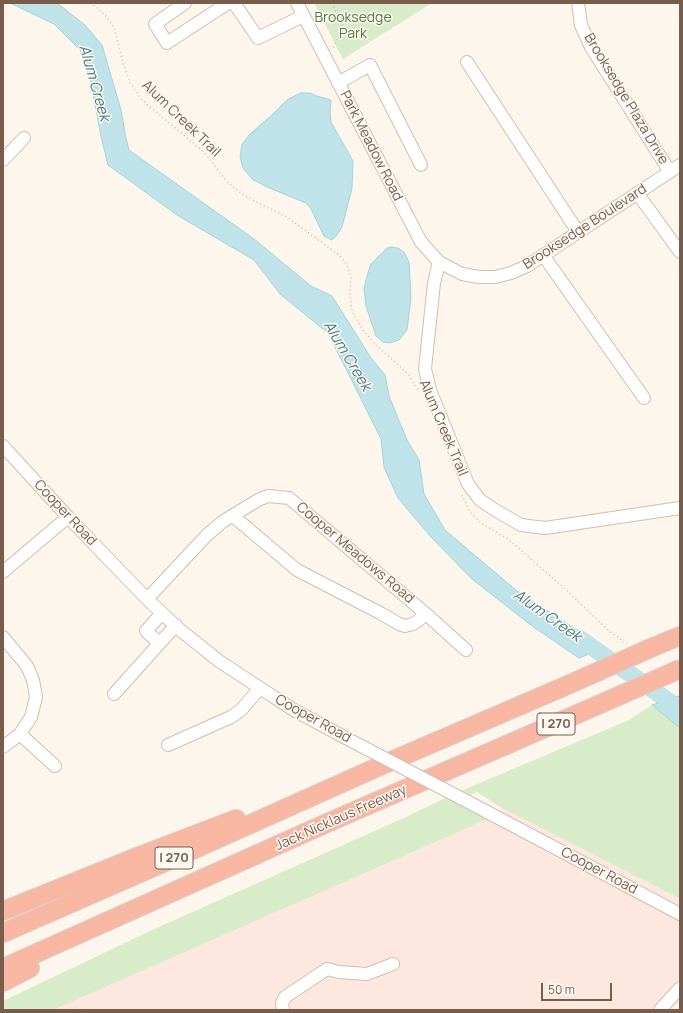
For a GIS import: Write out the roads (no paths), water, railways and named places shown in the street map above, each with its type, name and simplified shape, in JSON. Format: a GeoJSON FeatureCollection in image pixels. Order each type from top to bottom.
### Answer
{"type":"FeatureCollection","features":[{"type":"Feature","properties":{"kind":"highway","name":"I 270"},"geometry":{"type":"LineString","coordinates":[[3,933],[344,782],[680,636]]}},
{"type":"Feature","properties":{"kind":"highway","name":"Jack Nicklaus Freeway"},"geometry":{"type":"LineString","coordinates":[[3,968],[680,669]]}},
{"type":"Feature","properties":{"kind":"highway"},"geometry":{"type":"LineString","coordinates":[[3,911],[237,818],[344,782]]}},
{"type":"Feature","properties":{"kind":"highway"},"geometry":{"type":"LineString","coordinates":[[3,982],[188,885]]}},
{"type":"Feature","properties":{"kind":"street"},"geometry":{"type":"LineString","coordinates":[[185,3],[155,24],[168,43],[228,3]]}},
{"type":"Feature","properties":{"kind":"street"},"geometry":{"type":"LineString","coordinates":[[234,3],[258,38],[303,16]]}},
{"type":"Feature","properties":{"kind":"street","name":"Park Meadow Road"},"geometry":{"type":"LineString","coordinates":[[297,3],[421,242],[438,262],[462,274]]}},
{"type":"Feature","properties":{"kind":"street","name":"Brooksedge Plaza Drive"},"geometry":{"type":"LineString","coordinates":[[578,3],[581,25],[591,47],[675,169]]}},
{"type":"Feature","properties":{"kind":"street"},"geometry":{"type":"LineString","coordinates":[[467,62],[578,232]]}},
{"type":"Feature","properties":{"kind":"street"},"geometry":{"type":"LineString","coordinates":[[338,84],[370,65],[421,165]]}},
{"type":"Feature","properties":{"kind":"street"},"geometry":{"type":"LineString","coordinates":[[3,160],[24,138]]}},
{"type":"Feature","properties":{"kind":"street","name":"Brooksedge Boulevard"},"geometry":{"type":"LineString","coordinates":[[462,274],[478,277],[495,277],[511,273],[527,266],[675,169]]}},
{"type":"Feature","properties":{"kind":"street"},"geometry":{"type":"LineString","coordinates":[[637,194],[680,252]]}},
{"type":"Feature","properties":{"kind":"street"},"geometry":{"type":"LineString","coordinates":[[543,255],[644,398]]}},
{"type":"Feature","properties":{"kind":"street"},"geometry":{"type":"LineString","coordinates":[[438,262],[434,283],[425,369],[430,390],[468,484],[480,500],[494,510],[521,525],[545,528],[680,508]]}},
{"type":"Feature","properties":{"kind":"street","name":"Cooper Road"},"geometry":{"type":"LineString","coordinates":[[3,446],[68,517],[147,599],[219,661],[294,710],[680,914]]}},
{"type":"Feature","properties":{"kind":"street","name":"Cooper Meadows Road"},"geometry":{"type":"LineString","coordinates":[[147,599],[206,536],[222,522],[258,500],[268,496],[289,498],[425,613],[466,650]]}},
{"type":"Feature","properties":{"kind":"street"},"geometry":{"type":"LineString","coordinates":[[233,516],[297,570],[399,624],[405,626],[413,624],[425,613]]}},
{"type":"Feature","properties":{"kind":"street"},"geometry":{"type":"LineString","coordinates":[[3,572],[68,517]]}},
{"type":"Feature","properties":{"kind":"street"},"geometry":{"type":"LineString","coordinates":[[159,643],[146,631],[162,613]]}},
{"type":"Feature","properties":{"kind":"street"},"geometry":{"type":"LineString","coordinates":[[114,694],[176,625]]}},
{"type":"Feature","properties":{"kind":"street"},"geometry":{"type":"LineString","coordinates":[[3,637],[27,666],[33,680],[36,697],[31,717],[20,734],[3,747]]}},
{"type":"Feature","properties":{"kind":"street"},"geometry":{"type":"LineString","coordinates":[[168,745],[231,718],[244,707],[260,688]]}},
{"type":"Feature","properties":{"kind":"street"},"geometry":{"type":"LineString","coordinates":[[20,734],[55,766]]}},
{"type":"Feature","properties":{"kind":"street"},"geometry":{"type":"LineString","coordinates":[[283,1010],[282,1003],[285,997],[327,969],[339,972],[367,974],[393,964]]}},
{"type":"Feature","properties":{"kind":"street"},"geometry":{"type":"LineString","coordinates":[[660,1010],[680,988]]}},
{"type":"Feature","properties":{"kind":"water"},"geometry":{"type":"Polygon","coordinates":[[[10,3],[57,3],[85,25],[102,45],[121,110],[129,150],[254,239],[311,286],[332,296],[371,358],[385,375],[389,396],[407,440],[419,460],[424,494],[445,530],[517,591],[605,648],[579,658],[532,626],[472,579],[430,536],[398,498],[384,467],[381,439],[328,333],[280,294],[254,260],[177,215],[108,165],[91,83],[81,51],[54,24],[10,3]]]}},
{"type":"Feature","properties":{"kind":"water"},"geometry":{"type":"Polygon","coordinates":[[[301,93],[309,93],[331,100],[331,122],[353,161],[352,188],[342,227],[332,240],[324,236],[311,209],[306,203],[267,187],[252,179],[243,168],[240,157],[242,144],[250,134],[288,99],[301,93]]]}},
{"type":"Feature","properties":{"kind":"water"},"geometry":{"type":"Polygon","coordinates":[[[387,248],[398,248],[404,252],[409,262],[411,297],[407,330],[399,340],[390,343],[383,342],[376,336],[366,306],[364,289],[371,264],[387,248]]]}},
{"type":"Feature","properties":{"kind":"water"},"geometry":{"type":"Polygon","coordinates":[[[678,696],[680,698],[680,728],[652,705],[678,696]]]}},
{"type":"Feature","properties":{"kind":"waterway","name":"Alum Creek"},"geometry":{"type":"LineString","coordinates":[[579,638],[680,709]]}},
{"type":"Feature","properties":{"kind":"park label","name":"Brooksedge Park"},"geometry":{"type":"Point","coordinates":[353,26]}}]}
